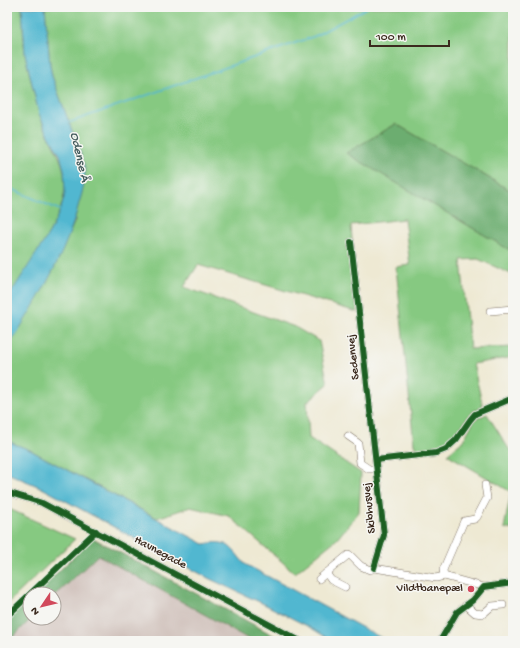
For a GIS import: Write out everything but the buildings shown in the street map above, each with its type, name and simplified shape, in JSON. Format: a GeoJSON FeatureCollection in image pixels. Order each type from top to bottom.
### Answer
{"type":"FeatureCollection","features":[{"type":"Feature","properties":{"kind":"street","name":"Sedenvej"},"geometry":{"type":"LineString","coordinates":[[352,242],[376,469]]}},
{"type":"Feature","properties":{"kind":"street"},"geometry":{"type":"LineString","coordinates":[[490,311],[499,307],[513,309]]}},
{"type":"Feature","properties":{"kind":"street"},"geometry":{"type":"LineString","coordinates":[[376,460],[436,454],[443,451],[456,440],[475,414],[513,398]]}},
{"type":"Feature","properties":{"kind":"street"},"geometry":{"type":"LineString","coordinates":[[348,436],[358,443],[360,463],[369,470],[376,469]]}},
{"type":"Feature","properties":{"kind":"street","name":"Skibhusvej"},"geometry":{"type":"LineString","coordinates":[[374,568],[384,535],[376,469]]}},
{"type":"Feature","properties":{"kind":"street"},"geometry":{"type":"LineString","coordinates":[[444,576],[443,570],[464,521],[477,517],[487,498],[485,485]]}},
{"type":"Feature","properties":{"kind":"street","name":"Havnegade"},"geometry":{"type":"LineString","coordinates":[[7,492],[42,503],[300,641]]}},
{"type":"Feature","properties":{"kind":"street"},"geometry":{"type":"LineString","coordinates":[[318,579],[348,556],[351,556],[361,566],[370,570],[374,568],[436,578],[444,576],[484,586],[513,583]]}},
{"type":"Feature","properties":{"kind":"street"},"geometry":{"type":"LineString","coordinates":[[326,574],[331,580],[345,587]]}},
{"type":"Feature","properties":{"kind":"street"},"geometry":{"type":"LineString","coordinates":[[440,641],[457,612],[473,600],[484,586]]}},
{"type":"Feature","properties":{"kind":"street"},"geometry":{"type":"LineString","coordinates":[[466,605],[475,613],[483,614],[492,606],[503,605]]}},
{"type":"Feature","properties":{"kind":"shaded area"},"geometry":{"type":"Polygon","coordinates":[[[98,555],[252,641],[9,641],[24,626],[62,626],[62,589],[98,555]]]}},
{"type":"Feature","properties":{"kind":"green space"},"geometry":{"type":"Polygon","coordinates":[[[7,7],[22,7],[25,53],[36,102],[44,125],[58,154],[64,173],[65,183],[61,208],[55,222],[32,262],[7,299],[7,7]]]}},
{"type":"Feature","properties":{"kind":"green space"},"geometry":{"type":"Polygon","coordinates":[[[45,7],[513,7],[513,192],[396,124],[347,153],[513,252],[513,275],[478,259],[461,260],[470,349],[513,347],[513,357],[473,364],[483,407],[474,411],[468,417],[451,442],[436,451],[419,453],[414,445],[396,267],[410,265],[404,219],[351,225],[357,312],[198,265],[184,287],[295,327],[319,341],[328,384],[307,402],[309,438],[361,473],[359,512],[337,539],[295,573],[229,516],[190,507],[157,518],[30,450],[7,441],[7,349],[50,275],[75,221],[81,155],[52,76],[45,7]]]}},
{"type":"Feature","properties":{"kind":"green space"},"geometry":{"type":"Polygon","coordinates":[[[396,124],[513,192],[513,252],[346,153],[396,124]]]}},
{"type":"Feature","properties":{"kind":"green space"},"geometry":{"type":"Polygon","coordinates":[[[487,414],[509,449],[513,451],[513,530],[504,528],[511,492],[447,454],[463,441],[473,422],[477,418],[487,414]]]}},
{"type":"Feature","properties":{"kind":"green space"},"geometry":{"type":"Polygon","coordinates":[[[7,508],[75,539],[26,586],[22,586],[22,590],[7,604],[7,508]]]}},
{"type":"Feature","properties":{"kind":"green space"},"geometry":{"type":"Polygon","coordinates":[[[93,538],[284,641],[252,641],[98,555],[62,589],[62,586],[43,586],[93,538]]]}},
{"type":"Feature","properties":{"kind":"green space"},"geometry":{"type":"Polygon","coordinates":[[[22,606],[22,626],[24,626],[9,641],[7,641],[7,620],[22,606]]]}},
{"type":"Feature","properties":{"kind":"water","name":"Odense Å"},"geometry":{"type":"Polygon","coordinates":[[[22,7],[45,7],[52,76],[82,157],[85,168],[85,177],[73,223],[58,261],[39,297],[7,349],[7,299],[50,232],[61,208],[65,194],[64,170],[60,155],[39,114],[25,54],[22,7]]]}},
{"type":"Feature","properties":{"kind":"water"},"geometry":{"type":"Polygon","coordinates":[[[7,441],[30,450],[204,544],[219,543],[228,546],[245,564],[387,641],[332,641],[311,628],[266,605],[210,579],[40,487],[7,473],[7,441]]]}},
{"type":"Feature","properties":{"kind":"waterway"},"geometry":{"type":"LineString","coordinates":[[68,123],[315,36],[368,7]]}},
{"type":"Feature","properties":{"kind":"waterway"},"geometry":{"type":"LineString","coordinates":[[7,187],[62,211]]}},
{"type":"Feature","properties":{"kind":"cycle path"},"geometry":{"type":"LineString","coordinates":[[351,242],[384,535],[374,568]]}},
{"type":"Feature","properties":{"kind":"cycle path"},"geometry":{"type":"LineString","coordinates":[[376,460],[436,453],[446,449],[456,440],[475,414],[513,398]]}},
{"type":"Feature","properties":{"kind":"cycle path"},"geometry":{"type":"LineString","coordinates":[[7,492],[42,503],[300,641]]}},
{"type":"Feature","properties":{"kind":"cycle path"},"geometry":{"type":"LineString","coordinates":[[7,616],[96,531]]}},
{"type":"Feature","properties":{"kind":"cycle path"},"geometry":{"type":"LineString","coordinates":[[440,641],[457,612],[473,600],[484,587],[513,583]]}},
{"type":"Feature","properties":{"kind":"place","name":"Vildtbanepæl"},"geometry":{"type":"Point","coordinates":[471,589]}}]}
